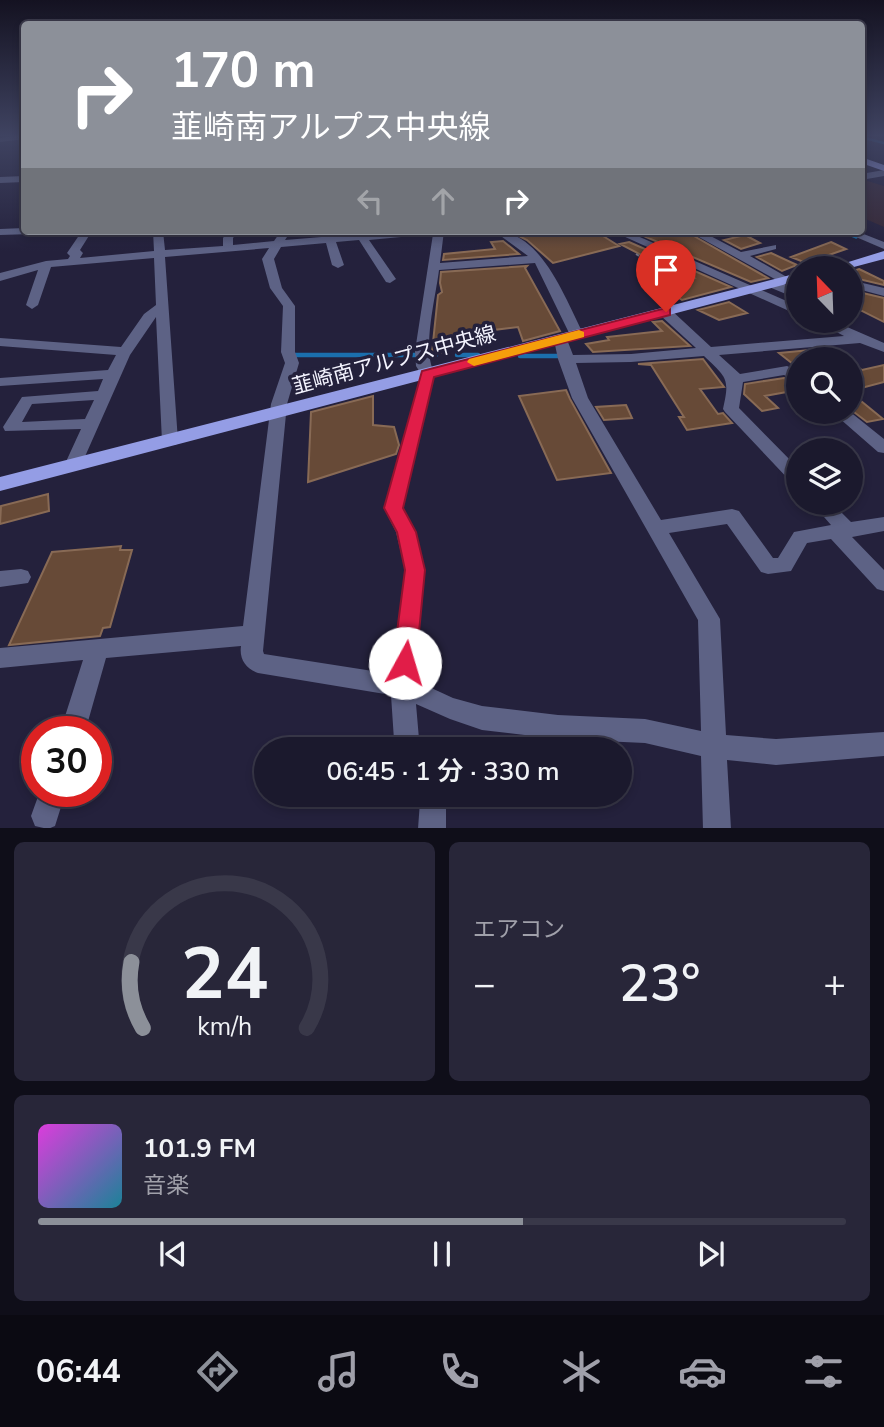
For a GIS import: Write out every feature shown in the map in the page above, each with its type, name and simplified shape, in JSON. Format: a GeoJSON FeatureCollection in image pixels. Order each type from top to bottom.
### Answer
{"type":"FeatureCollection","features":[{"type":"Feature","properties":{"kind":"main road"},"geometry":{"type":"LineString","coordinates":[[863,261],[884,255]]}},
{"type":"Feature","properties":{"kind":"main road","name":"韮崎南アルプス中央線"},"geometry":{"type":"LineString","coordinates":[[0,484],[278,413],[424,362],[566,349],[666,312],[786,281]]}},
{"type":"Feature","properties":{"kind":"street"},"geometry":{"type":"LineString","coordinates":[[0,180],[21,179]]}},
{"type":"Feature","properties":{"kind":"street"},"geometry":{"type":"LineString","coordinates":[[0,232],[21,231]]}},
{"type":"Feature","properties":{"kind":"street"},"geometry":{"type":"LineString","coordinates":[[71,262],[76,253],[73,253],[84,235]]}},
{"type":"Feature","properties":{"kind":"street"},"geometry":{"type":"LineString","coordinates":[[158,235],[170,441]]}},
{"type":"Feature","properties":{"kind":"street"},"geometry":{"type":"LineString","coordinates":[[228,250],[231,235]]}},
{"type":"Feature","properties":{"kind":"street"},"geometry":{"type":"LineString","coordinates":[[283,235],[268,259],[276,288],[289,306],[288,352],[292,363],[278,413],[251,654],[258,663],[402,686],[450,708],[481,718],[558,727],[645,731],[714,746],[776,752],[884,744]]}},
{"type":"Feature","properties":{"kind":"street"},"geometry":{"type":"LineString","coordinates":[[0,277],[46,264],[378,235]]}},
{"type":"Feature","properties":{"kind":"street"},"geometry":{"type":"LineString","coordinates":[[407,737],[402,686],[415,570],[406,532],[393,508],[424,362],[438,235]]}},
{"type":"Feature","properties":{"kind":"street"},"geometry":{"type":"LineString","coordinates":[[505,235],[540,259],[580,398],[709,619],[717,828]]}},
{"type":"Feature","properties":{"kind":"street"},"geometry":{"type":"LineString","coordinates":[[626,235],[786,306]]}},
{"type":"Feature","properties":{"kind":"street"},"geometry":{"type":"LineString","coordinates":[[700,235],[786,281]]}},
{"type":"Feature","properties":{"kind":"street"},"geometry":{"type":"LineString","coordinates":[[857,235],[884,246]]}},
{"type":"Feature","properties":{"kind":"street"},"geometry":{"type":"LineString","coordinates":[[362,237],[390,279]]}},
{"type":"Feature","properties":{"kind":"street"},"geometry":{"type":"LineString","coordinates":[[330,240],[338,265]]}},
{"type":"Feature","properties":{"kind":"street"},"geometry":{"type":"LineString","coordinates":[[738,256],[772,247]]}},
{"type":"Feature","properties":{"kind":"street"},"geometry":{"type":"LineString","coordinates":[[433,267],[540,259]]}},
{"type":"Feature","properties":{"kind":"street"},"geometry":{"type":"LineString","coordinates":[[32,305],[46,264]]}},
{"type":"Feature","properties":{"kind":"street"},"geometry":{"type":"LineString","coordinates":[[863,286],[884,292]]}},
{"type":"Feature","properties":{"kind":"street"},"geometry":{"type":"LineString","coordinates":[[73,466],[125,352],[151,312],[162,306]]}},
{"type":"Feature","properties":{"kind":"street"},"geometry":{"type":"LineString","coordinates":[[666,312],[735,379]]}},
{"type":"Feature","properties":{"kind":"street"},"geometry":{"type":"LineString","coordinates":[[845,333],[884,348]]}},
{"type":"Feature","properties":{"kind":"street"},"geometry":{"type":"LineString","coordinates":[[566,349],[631,358],[858,340]]}},
{"type":"Feature","properties":{"kind":"street"},"geometry":{"type":"LineString","coordinates":[[0,342],[125,352]]}},
{"type":"Feature","properties":{"kind":"street"},"geometry":{"type":"LineString","coordinates":[[735,379],[786,370]]}},
{"type":"Feature","properties":{"kind":"street"},"geometry":{"type":"LineString","coordinates":[[0,382],[116,374]]}},
{"type":"Feature","properties":{"kind":"street"},"geometry":{"type":"LineString","coordinates":[[735,379],[731,410],[786,467]]}},
{"type":"Feature","properties":{"kind":"street"},"geometry":{"type":"LineString","coordinates":[[93,424],[11,427],[27,400],[106,395]]}},
{"type":"Feature","properties":{"kind":"street"},"geometry":{"type":"LineString","coordinates":[[855,424],[884,448]]}},
{"type":"Feature","properties":{"kind":"street"},"geometry":{"type":"LineString","coordinates":[[830,515],[884,583]]}},
{"type":"Feature","properties":{"kind":"street"},"geometry":{"type":"LineString","coordinates":[[657,528],[732,516],[768,566],[784,565],[801,537],[884,524]]}},
{"type":"Feature","properties":{"kind":"street"},"geometry":{"type":"LineString","coordinates":[[0,579],[21,578]]}},
{"type":"Feature","properties":{"kind":"street"},"geometry":{"type":"LineString","coordinates":[[0,658],[253,635]]}},
{"type":"Feature","properties":{"kind":"street"},"geometry":{"type":"LineString","coordinates":[[77,716],[98,649]]}},
{"type":"Feature","properties":{"kind":"street"},"geometry":{"type":"LineString","coordinates":[[432,828],[433,807]]}},
{"type":"Feature","properties":{"kind":"path"},"geometry":{"type":"LineString","coordinates":[[636,254],[653,264]]}},
{"type":"Feature","properties":{"kind":"shaded area"},"geometry":{"type":"Polygon","coordinates":[[[865,180],[884,186],[884,227],[865,219],[865,180]]]}},
{"type":"Feature","properties":{"kind":"building"},"geometry":{"type":"Polygon","coordinates":[[[517,235],[601,235],[619,246],[553,263],[527,240],[517,235]]]}},
{"type":"Feature","properties":{"kind":"building"},"geometry":{"type":"Polygon","coordinates":[[[692,235],[768,278],[751,282],[646,237],[692,235]]]}},
{"type":"Feature","properties":{"kind":"building"},"geometry":{"type":"Polygon","coordinates":[[[745,235],[760,243],[741,249],[724,240],[745,235]]]}},
{"type":"Feature","properties":{"kind":"building"},"geometry":{"type":"Polygon","coordinates":[[[503,241],[519,254],[443,260],[444,254],[495,249],[491,242],[503,241]]]}},
{"type":"Feature","properties":{"kind":"building"},"geometry":{"type":"Polygon","coordinates":[[[629,242],[731,287],[682,300],[661,286],[694,278],[620,244],[629,242]]]}},
{"type":"Feature","properties":{"kind":"building"},"geometry":{"type":"Polygon","coordinates":[[[831,242],[846,249],[826,256],[794,256],[831,242]]]}},
{"type":"Feature","properties":{"kind":"building"},"geometry":{"type":"Polygon","coordinates":[[[771,253],[786,260],[786,269],[782,271],[757,257],[771,253]]]}},
{"type":"Feature","properties":{"kind":"building"},"geometry":{"type":"Polygon","coordinates":[[[527,266],[525,268],[560,331],[523,341],[518,327],[494,330],[494,334],[445,336],[444,353],[432,352],[438,295],[442,292],[441,272],[527,266]]]}},
{"type":"Feature","properties":{"kind":"building"},"geometry":{"type":"Polygon","coordinates":[[[863,271],[884,281],[884,285],[863,280],[863,271]]]}},
{"type":"Feature","properties":{"kind":"building"},"geometry":{"type":"Polygon","coordinates":[[[863,293],[884,298],[884,322],[863,312],[863,293]]]}},
{"type":"Feature","properties":{"kind":"building"},"geometry":{"type":"Polygon","coordinates":[[[729,302],[747,313],[719,320],[698,310],[729,302]]]}},
{"type":"Feature","properties":{"kind":"building"},"geometry":{"type":"Polygon","coordinates":[[[662,321],[690,346],[593,352],[586,344],[609,340],[607,337],[662,331],[653,322],[662,321]]]}},
{"type":"Feature","properties":{"kind":"building"},"geometry":{"type":"Polygon","coordinates":[[[703,359],[724,387],[700,389],[718,414],[723,413],[732,423],[687,430],[679,417],[684,417],[651,365],[638,364],[703,359]]]}},
{"type":"Feature","properties":{"kind":"building"},"geometry":{"type":"Polygon","coordinates":[[[884,365],[884,382],[863,388],[863,370],[884,365]]]}},
{"type":"Feature","properties":{"kind":"building"},"geometry":{"type":"Polygon","coordinates":[[[784,378],[786,392],[765,396],[778,408],[762,411],[744,394],[745,384],[784,378]]]}},
{"type":"Feature","properties":{"kind":"building"},"geometry":{"type":"Polygon","coordinates":[[[566,390],[611,473],[557,480],[519,396],[566,390]]]}},
{"type":"Feature","properties":{"kind":"building"},"geometry":{"type":"Polygon","coordinates":[[[373,396],[373,425],[394,427],[399,445],[396,454],[308,482],[311,412],[373,396]]]}},
{"type":"Feature","properties":{"kind":"building"},"geometry":{"type":"Polygon","coordinates":[[[863,403],[883,419],[867,422],[863,419],[863,403]]]}},
{"type":"Feature","properties":{"kind":"building"},"geometry":{"type":"Polygon","coordinates":[[[626,405],[632,418],[604,420],[596,407],[626,405]]]}},
{"type":"Feature","properties":{"kind":"building"},"geometry":{"type":"Polygon","coordinates":[[[48,494],[49,511],[0,524],[1,506],[48,494]]]}},
{"type":"Feature","properties":{"kind":"building"},"geometry":{"type":"Polygon","coordinates":[[[121,546],[120,550],[132,550],[110,627],[103,628],[100,636],[9,645],[52,552],[121,546]]]}},
{"type":"Feature","properties":{"kind":"waterway"},"geometry":{"type":"LineString","coordinates":[[851,235],[856,237]]}},
{"type":"Feature","properties":{"kind":"waterway"},"geometry":{"type":"LineString","coordinates":[[293,355],[436,355]]}},
{"type":"Feature","properties":{"kind":"waterway"},"geometry":{"type":"LineString","coordinates":[[457,355],[478,355]]}},
{"type":"Feature","properties":{"kind":"waterway"},"geometry":{"type":"LineString","coordinates":[[520,356],[561,356]]}},
{"type":"Feature","properties":{"kind":"slow traffic"},"geometry":{"type":"LineString","coordinates":[[474,362],[579,334]]}},
{"type":"Feature","properties":{"kind":"route"},"geometry":{"type":"LineString","coordinates":[[405,663],[415,570],[406,532],[393,508],[428,374],[666,312]]}}]}
